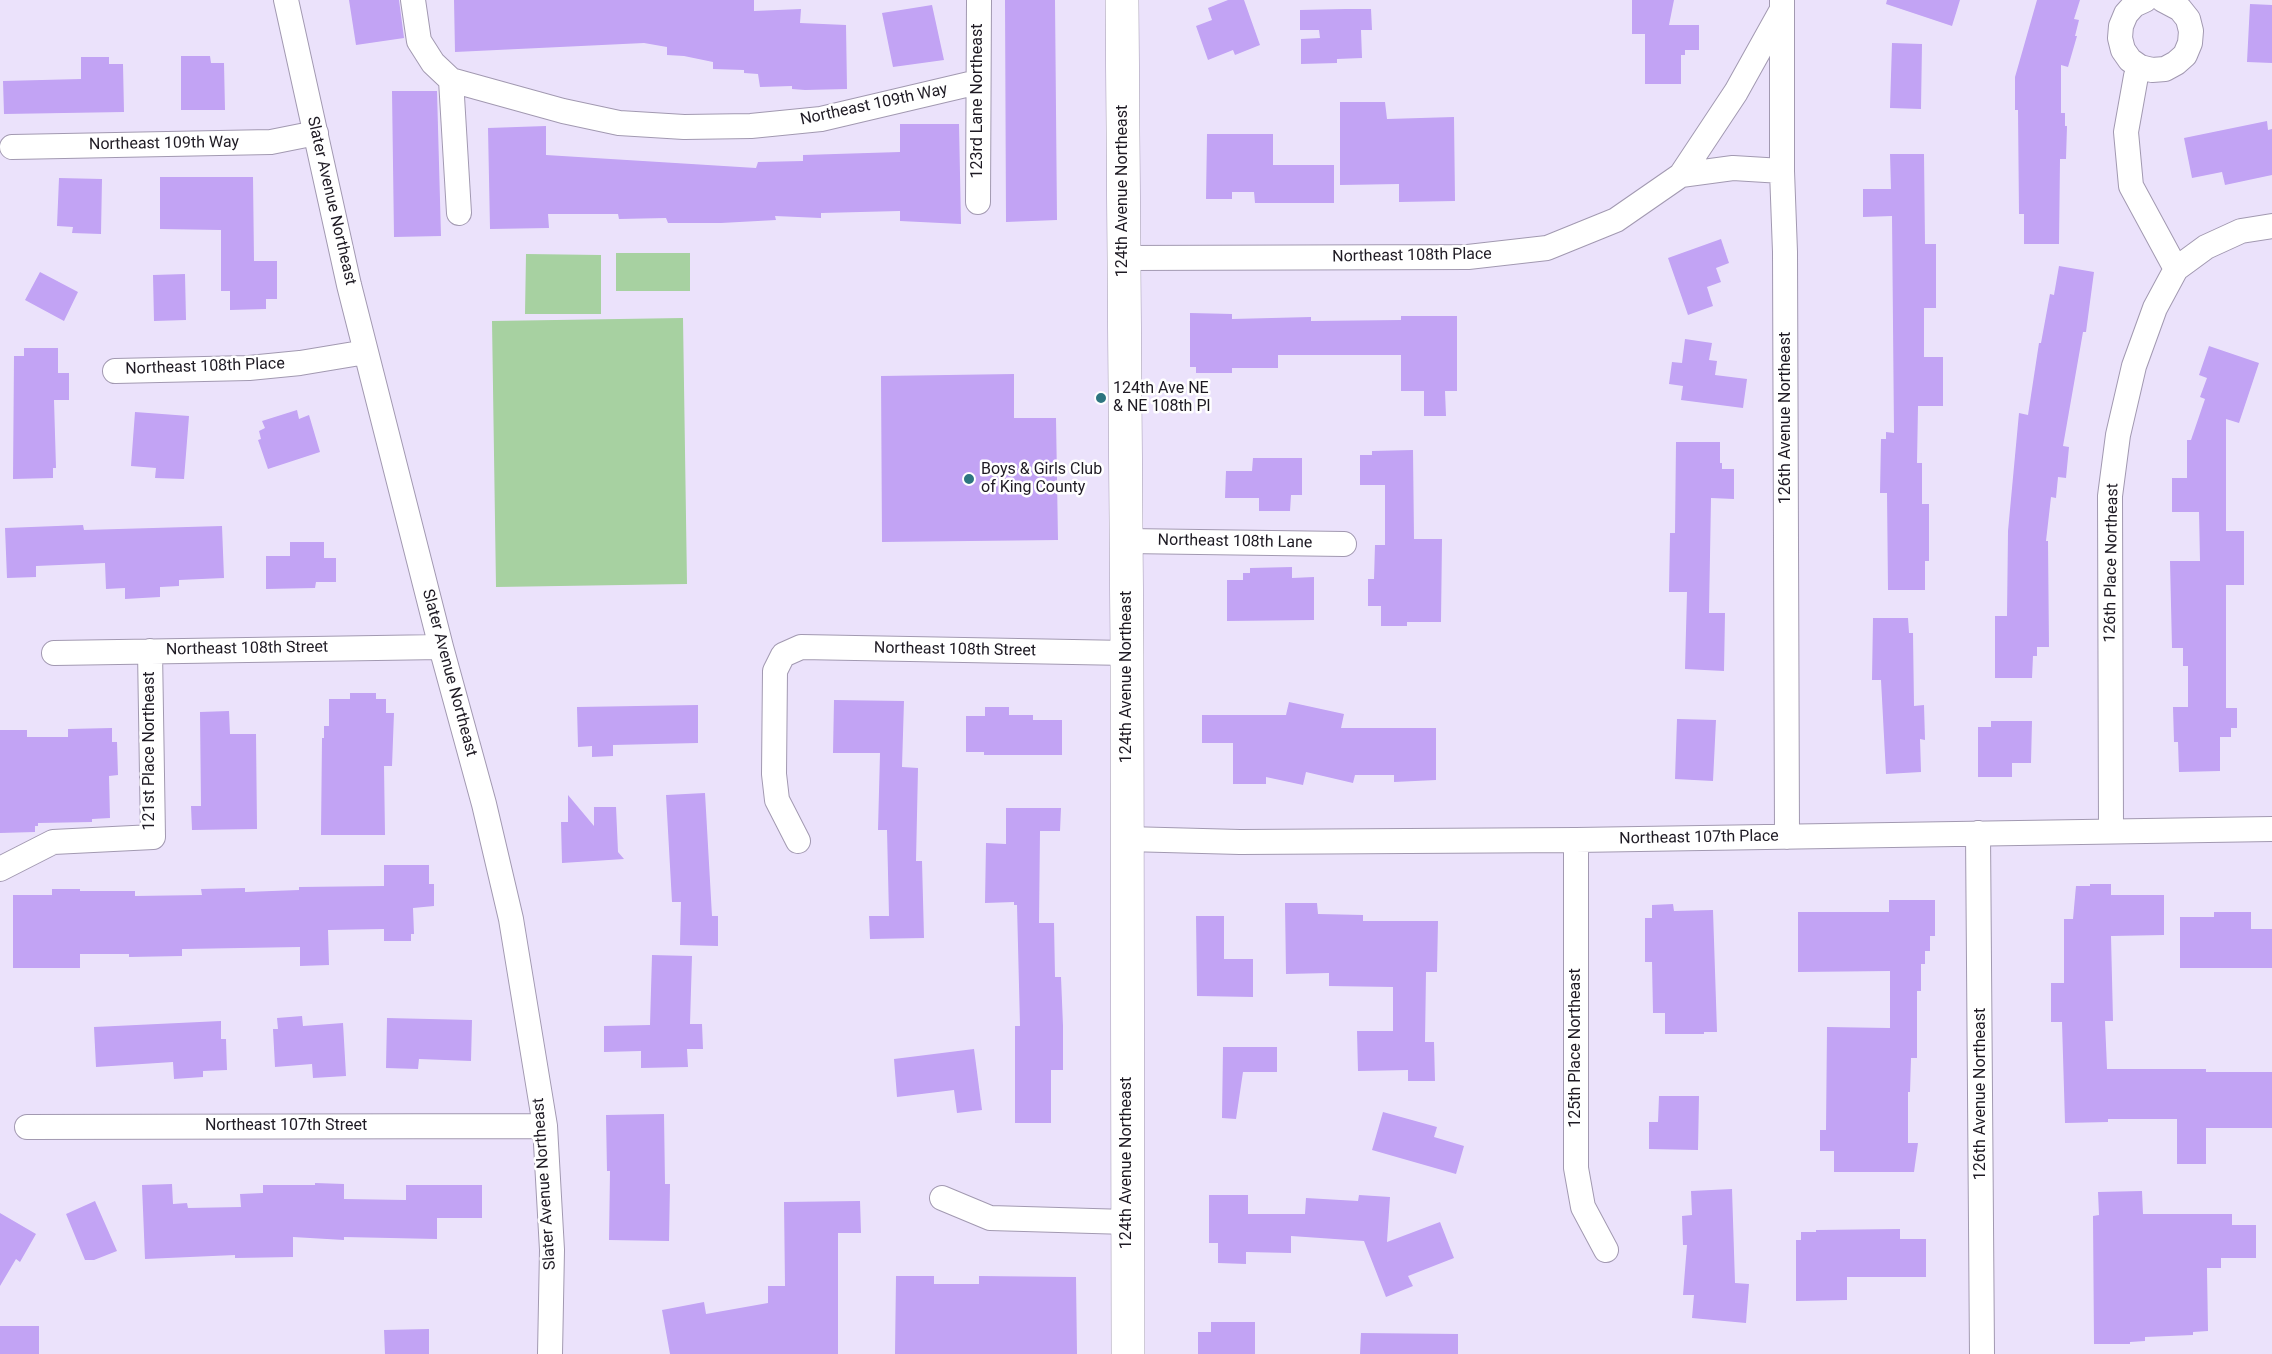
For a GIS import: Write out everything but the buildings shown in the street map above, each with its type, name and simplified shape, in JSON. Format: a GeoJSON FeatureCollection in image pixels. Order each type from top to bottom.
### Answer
{"type":"FeatureCollection","features":[{"type":"Feature","properties":{"kind":"main road","name":"124th Avenue Northeast"},"geometry":{"type":"LineString","coordinates":[[1122,0],[1127,541],[1128,1354]]}},
{"type":"Feature","properties":{"kind":"street","name":"Slater Avenue Northeast"},"geometry":{"type":"LineString","coordinates":[[286,0],[366,352],[484,804],[511,919],[545,1126],[552,1250],[550,1354]]}},
{"type":"Feature","properties":{"kind":"street"},"geometry":{"type":"LineString","coordinates":[[414,0],[419,40],[433,63],[452,80],[459,213]]}},
{"type":"Feature","properties":{"kind":"street","name":"123rd Lane Northeast"},"geometry":{"type":"LineString","coordinates":[[978,202],[979,0]]}},
{"type":"Feature","properties":{"kind":"street"},"geometry":{"type":"LineString","coordinates":[[2145,0],[2130,9],[2121,26],[2120,38],[2123,50],[2130,60],[2140,67],[2152,70],[2165,69],[2176,63],[2185,55],[2190,43],[2191,31],[2188,19],[2180,9],[2163,0]]}},
{"type":"Feature","properties":{"kind":"street","name":"Northeast 108th Place"},"geometry":{"type":"LineString","coordinates":[[1123,258],[1468,257],[1547,248],[1616,220],[1681,175],[1736,92],[1781,6]]}},
{"type":"Feature","properties":{"kind":"street","name":"126th Avenue Northeast"},"geometry":{"type":"LineString","coordinates":[[1781,6],[1785,252],[1787,837]]}},
{"type":"Feature","properties":{"kind":"street"},"geometry":{"type":"LineString","coordinates":[[2140,67],[2136,76],[2126,132],[2131,186],[2176,269],[2206,247],[2241,231],[2272,226]]}},
{"type":"Feature","properties":{"kind":"street","name":"Northeast 109th Way"},"geometry":{"type":"LineString","coordinates":[[452,80],[563,111],[608,120],[684,127],[752,126],[821,119],[978,82]]}},
{"type":"Feature","properties":{"kind":"street","name":"Northeast 109th Way"},"geometry":{"type":"LineString","coordinates":[[12,147],[271,142],[316,133]]}},
{"type":"Feature","properties":{"kind":"street","name":"Northeast 108th Place"},"geometry":{"type":"LineString","coordinates":[[1681,175],[1733,168],[1782,171]]}},
{"type":"Feature","properties":{"kind":"street","name":"126th Place Northeast"},"geometry":{"type":"LineString","coordinates":[[2111,831],[2110,496],[2118,435],[2134,366],[2155,308],[2176,269]]}},
{"type":"Feature","properties":{"kind":"street","name":"Northeast 108th Place"},"geometry":{"type":"LineString","coordinates":[[115,371],[249,368],[300,363],[366,352]]}},
{"type":"Feature","properties":{"kind":"street","name":"Northeast 108th Lane"},"geometry":{"type":"LineString","coordinates":[[1127,541],[1344,544]]}},
{"type":"Feature","properties":{"kind":"street","name":"Northeast 108th Street"},"geometry":{"type":"LineString","coordinates":[[54,652],[441,646]]}},
{"type":"Feature","properties":{"kind":"street","name":"Northeast 108th Street"},"geometry":{"type":"LineString","coordinates":[[798,841],[777,800],[774,774],[775,671],[783,655],[801,648],[1127,652]]}},
{"type":"Feature","properties":{"kind":"street","name":"121st Place Northeast"},"geometry":{"type":"LineString","coordinates":[[0,870],[53,842],[153,837],[150,651]]}},
{"type":"Feature","properties":{"kind":"street","name":"Northeast 107th Place"},"geometry":{"type":"LineString","coordinates":[[1127,839],[1240,842],[1576,840],[2272,829]]}},
{"type":"Feature","properties":{"kind":"street","name":"126th Avenue Northeast"},"geometry":{"type":"LineString","coordinates":[[1978,833],[1982,1354]]}},
{"type":"Feature","properties":{"kind":"street","name":"125th Place Northeast"},"geometry":{"type":"LineString","coordinates":[[1576,840],[1576,1168],[1583,1207],[1606,1250]]}},
{"type":"Feature","properties":{"kind":"street","name":"Northeast 107th Street"},"geometry":{"type":"LineString","coordinates":[[27,1127],[545,1126]]}},
{"type":"Feature","properties":{"kind":"street"},"geometry":{"type":"LineString","coordinates":[[942,1198],[990,1218],[1127,1221]]}},
{"type":"Feature","properties":{"kind":"green space"},"geometry":{"type":"Polygon","coordinates":[[[616,253],[690,253],[690,291],[616,291],[616,253]]]}},
{"type":"Feature","properties":{"kind":"green space"},"geometry":{"type":"Polygon","coordinates":[[[526,254],[601,255],[601,314],[525,314],[526,254]]]}},
{"type":"Feature","properties":{"kind":"green space"},"geometry":{"type":"Polygon","coordinates":[[[683,318],[687,584],[496,587],[492,321],[683,318]]]}},
{"type":"Feature","properties":{"kind":"place","name":"124th Ave NE & NE 108th Pl"},"geometry":{"type":"Point","coordinates":[1101,398]}},
{"type":"Feature","properties":{"kind":"place","name":"Boys & Girls Club of King County"},"geometry":{"type":"Point","coordinates":[969,479]}}]}
